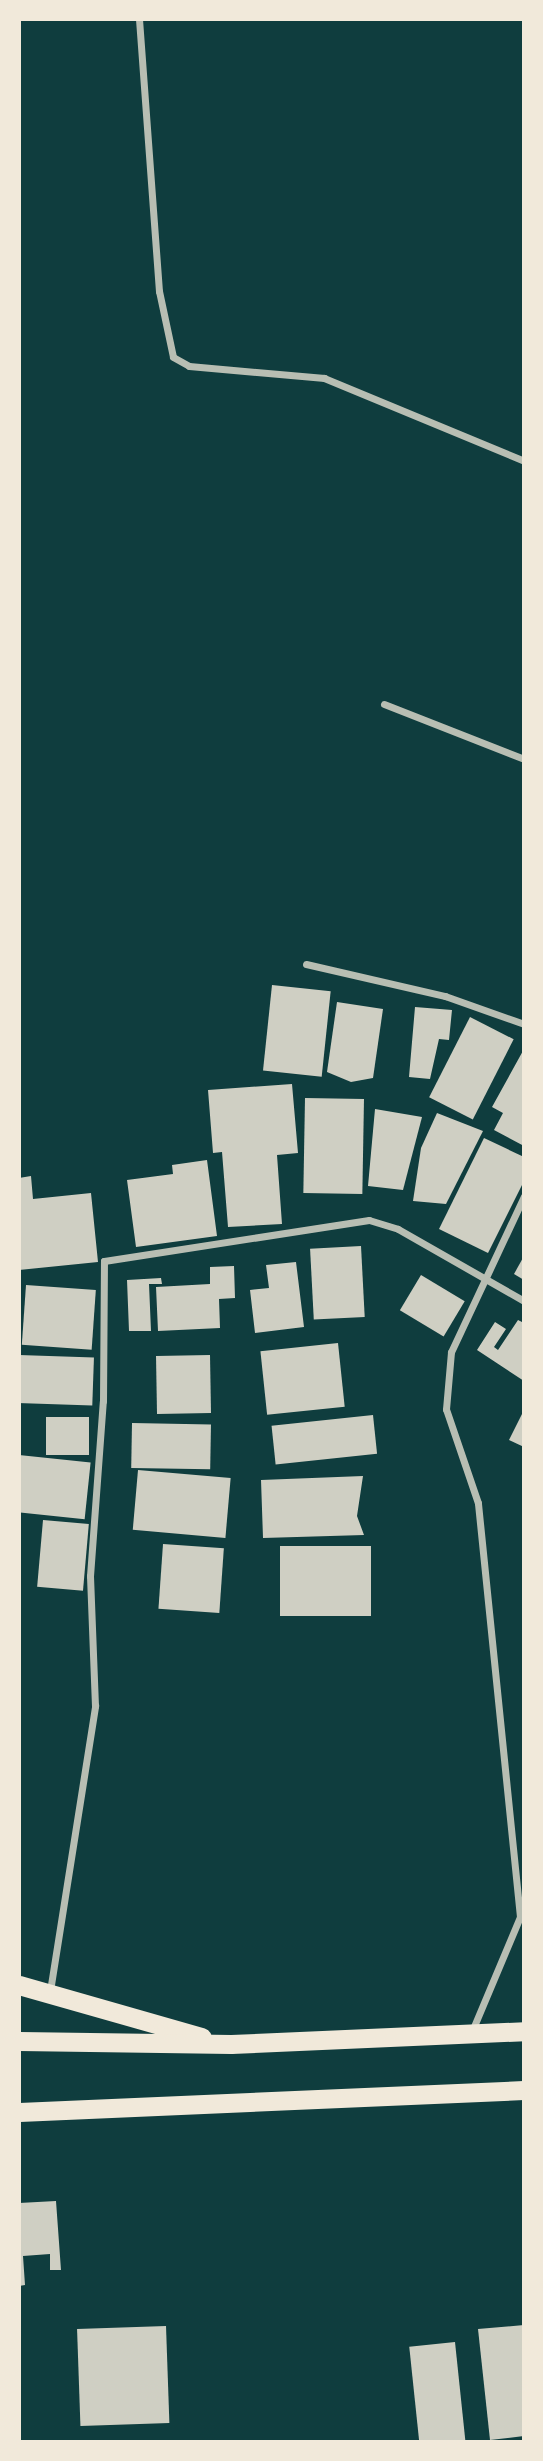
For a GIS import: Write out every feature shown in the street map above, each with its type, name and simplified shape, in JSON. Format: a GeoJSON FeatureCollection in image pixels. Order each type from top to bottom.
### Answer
{"type":"FeatureCollection","features":[{"type":"Feature","properties":{"kind":"highway"},"geometry":{"type":"LineString","coordinates":[[19,1985],[50,1996],[230,2045]]}},
{"type":"Feature","properties":{"kind":"highway"},"geometry":{"type":"LineString","coordinates":[[19,2041],[230,2045],[524,2031]]}},
{"type":"Feature","properties":{"kind":"highway"},"geometry":{"type":"LineString","coordinates":[[19,2112],[524,2090]]}},
{"type":"Feature","properties":{"kind":"street"},"geometry":{"type":"LineString","coordinates":[[139,19],[159,292],[173,357],[189,366],[324,378],[524,461]]}},
{"type":"Feature","properties":{"kind":"street"},"geometry":{"type":"LineString","coordinates":[[384,704],[524,759]]}},
{"type":"Feature","properties":{"kind":"street"},"geometry":{"type":"LineString","coordinates":[[306,964],[445,996],[524,1024]]}},
{"type":"Feature","properties":{"kind":"street"},"geometry":{"type":"LineString","coordinates":[[470,2035],[522,1920],[478,1503],[446,1409],[451,1352],[524,1196]]}},
{"type":"Feature","properties":{"kind":"street"},"geometry":{"type":"LineString","coordinates":[[50,1996],[95,1706],[90,1576],[103,1401],[104,1261],[369,1220],[486,1278],[524,1301]]}},
{"type":"Feature","properties":{"kind":"building"},"geometry":{"type":"Polygon","coordinates":[[[272,985],[331,991],[322,1077],[263,1071],[272,985]]]}},
{"type":"Feature","properties":{"kind":"building"},"geometry":{"type":"Polygon","coordinates":[[[337,1002],[383,1009],[373,1078],[351,1082],[327,1072],[337,1002]]]}},
{"type":"Feature","properties":{"kind":"building"},"geometry":{"type":"Polygon","coordinates":[[[415,1007],[452,1010],[449,1040],[439,1039],[430,1079],[409,1077],[415,1007]]]}},
{"type":"Feature","properties":{"kind":"building"},"geometry":{"type":"Polygon","coordinates":[[[470,1017],[514,1039],[473,1119],[429,1097],[470,1017]]]}},
{"type":"Feature","properties":{"kind":"building"},"geometry":{"type":"Polygon","coordinates":[[[524,1049],[524,1146],[494,1130],[503,1113],[492,1107],[524,1049]]]}},
{"type":"Feature","properties":{"kind":"building"},"geometry":{"type":"Polygon","coordinates":[[[292,1084],[298,1153],[277,1155],[282,1224],[228,1227],[222,1152],[213,1153],[208,1090],[292,1084]]]}},
{"type":"Feature","properties":{"kind":"building"},"geometry":{"type":"Polygon","coordinates":[[[305,1098],[364,1099],[362,1194],[303,1193],[305,1098]]]}},
{"type":"Feature","properties":{"kind":"building"},"geometry":{"type":"Polygon","coordinates":[[[375,1109],[422,1117],[403,1190],[368,1186],[375,1109]]]}},
{"type":"Feature","properties":{"kind":"building"},"geometry":{"type":"Polygon","coordinates":[[[437,1113],[483,1131],[446,1204],[413,1201],[421,1148],[437,1113]]]}},
{"type":"Feature","properties":{"kind":"building"},"geometry":{"type":"Polygon","coordinates":[[[484,1138],[524,1157],[524,1181],[488,1253],[439,1229],[484,1138]]]}},
{"type":"Feature","properties":{"kind":"building"},"geometry":{"type":"Polygon","coordinates":[[[207,1160],[217,1236],[136,1247],[127,1180],[173,1174],[172,1165],[207,1160]]]}},
{"type":"Feature","properties":{"kind":"building"},"geometry":{"type":"Polygon","coordinates":[[[31,1176],[33,1199],[91,1193],[98,1262],[19,1270],[19,1178],[31,1176]]]}},
{"type":"Feature","properties":{"kind":"building"},"geometry":{"type":"Polygon","coordinates":[[[361,1246],[365,1317],[314,1320],[310,1249],[361,1246]]]}},
{"type":"Feature","properties":{"kind":"building"},"geometry":{"type":"Polygon","coordinates":[[[524,1256],[524,1280],[514,1274],[524,1256]]]}},
{"type":"Feature","properties":{"kind":"building"},"geometry":{"type":"Polygon","coordinates":[[[296,1262],[304,1327],[255,1333],[250,1290],[269,1288],[266,1265],[296,1262]]]}},
{"type":"Feature","properties":{"kind":"building"},"geometry":{"type":"Polygon","coordinates":[[[234,1266],[235,1298],[219,1299],[220,1328],[158,1331],[156,1287],[210,1284],[210,1267],[234,1266]]]}},
{"type":"Feature","properties":{"kind":"building"},"geometry":{"type":"Polygon","coordinates":[[[421,1275],[465,1301],[444,1336],[400,1310],[421,1275]]]}},
{"type":"Feature","properties":{"kind":"building"},"geometry":{"type":"Polygon","coordinates":[[[161,1278],[162,1284],[149,1284],[151,1331],[129,1331],[127,1280],[161,1278]]]}},
{"type":"Feature","properties":{"kind":"building"},"geometry":{"type":"Polygon","coordinates":[[[26,1285],[96,1290],[92,1350],[22,1345],[26,1285]]]}},
{"type":"Feature","properties":{"kind":"building"},"geometry":{"type":"Polygon","coordinates":[[[518,1320],[524,1323],[524,1381],[477,1350],[495,1322],[506,1329],[494,1347],[498,1350],[518,1320]]]}},
{"type":"Feature","properties":{"kind":"building"},"geometry":{"type":"Polygon","coordinates":[[[338,1343],[345,1407],[267,1415],[260,1351],[338,1343]]]}},
{"type":"Feature","properties":{"kind":"building"},"geometry":{"type":"Polygon","coordinates":[[[19,1355],[94,1358],[92,1406],[19,1403],[19,1355]]]}},
{"type":"Feature","properties":{"kind":"building"},"geometry":{"type":"Polygon","coordinates":[[[210,1355],[211,1413],[157,1414],[156,1356],[210,1355]]]}},
{"type":"Feature","properties":{"kind":"building"},"geometry":{"type":"Polygon","coordinates":[[[524,1410],[524,1447],[509,1440],[524,1410]]]}},
{"type":"Feature","properties":{"kind":"building"},"geometry":{"type":"Polygon","coordinates":[[[373,1415],[377,1454],[276,1464],[272,1426],[373,1415]]]}},
{"type":"Feature","properties":{"kind":"building"},"geometry":{"type":"Polygon","coordinates":[[[46,1417],[89,1417],[89,1455],[46,1455],[46,1417]]]}},
{"type":"Feature","properties":{"kind":"building"},"geometry":{"type":"Polygon","coordinates":[[[132,1423],[211,1424],[210,1469],[131,1468],[132,1423]]]}},
{"type":"Feature","properties":{"kind":"building"},"geometry":{"type":"Polygon","coordinates":[[[19,1455],[91,1463],[85,1519],[19,1512],[19,1455]]]}},
{"type":"Feature","properties":{"kind":"building"},"geometry":{"type":"Polygon","coordinates":[[[138,1470],[231,1478],[225,1538],[133,1530],[138,1470]]]}},
{"type":"Feature","properties":{"kind":"building"},"geometry":{"type":"Polygon","coordinates":[[[363,1476],[357,1516],[364,1535],[263,1538],[261,1480],[363,1476]]]}},
{"type":"Feature","properties":{"kind":"building"},"geometry":{"type":"Polygon","coordinates":[[[43,1520],[89,1524],[83,1591],[37,1587],[43,1520]]]}},
{"type":"Feature","properties":{"kind":"building"},"geometry":{"type":"Polygon","coordinates":[[[163,1544],[224,1548],[219,1613],[158,1609],[163,1544]]]}},
{"type":"Feature","properties":{"kind":"building"},"geometry":{"type":"Polygon","coordinates":[[[280,1546],[371,1546],[371,1616],[280,1616],[280,1546]]]}},
{"type":"Feature","properties":{"kind":"building"},"geometry":{"type":"Polygon","coordinates":[[[56,2201],[61,2270],[50,2270],[50,2254],[23,2256],[25,2285],[19,2286],[19,2203],[56,2201]]]}},
{"type":"Feature","properties":{"kind":"building"},"geometry":{"type":"Polygon","coordinates":[[[524,2325],[524,2436],[490,2440],[478,2329],[524,2325]]]}},
{"type":"Feature","properties":{"kind":"building"},"geometry":{"type":"Polygon","coordinates":[[[166,2326],[169,2423],[80,2426],[77,2329],[166,2326]]]}},
{"type":"Feature","properties":{"kind":"building"},"geometry":{"type":"Polygon","coordinates":[[[455,2342],[465,2441],[419,2442],[409,2347],[455,2342]]]}}]}
